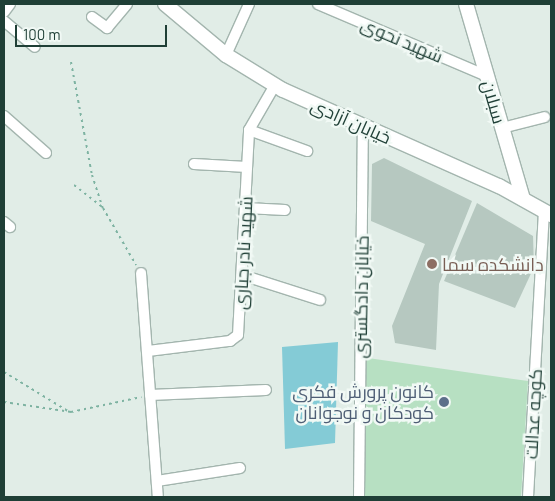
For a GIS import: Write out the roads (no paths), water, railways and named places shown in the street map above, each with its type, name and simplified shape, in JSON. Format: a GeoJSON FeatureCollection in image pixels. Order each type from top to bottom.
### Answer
{"type":"FeatureCollection","features":[{"type":"Feature","properties":{"kind":"main road","name":"خیابان آزادی"},"geometry":{"type":"LineString","coordinates":[[165,4],[226,55],[275,85],[523,199],[548,213]]}},
{"type":"Feature","properties":{"kind":"main road","name":"سبلان"},"geometry":{"type":"LineString","coordinates":[[466,4],[523,199]]}},
{"type":"Feature","properties":{"kind":"street"},"geometry":{"type":"LineString","coordinates":[[4,12],[10,4]]}},
{"type":"Feature","properties":{"kind":"street"},"geometry":{"type":"LineString","coordinates":[[92,17],[107,28],[127,4]]}},
{"type":"Feature","properties":{"kind":"street"},"geometry":{"type":"LineString","coordinates":[[226,55],[249,4]]}},
{"type":"Feature","properties":{"kind":"street","name":"شهید نحوی"},"geometry":{"type":"LineString","coordinates":[[318,4],[487,76]]}},
{"type":"Feature","properties":{"kind":"street"},"geometry":{"type":"LineString","coordinates":[[4,21],[35,47]]}},
{"type":"Feature","properties":{"kind":"street","name":"شهید نادر جباری"},"geometry":{"type":"LineString","coordinates":[[148,351],[235,339],[242,275],[249,130],[275,85]]}},
{"type":"Feature","properties":{"kind":"street"},"geometry":{"type":"LineString","coordinates":[[4,116],[46,154]]}},
{"type":"Feature","properties":{"kind":"street"},"geometry":{"type":"LineString","coordinates":[[502,128],[544,117]]}},
{"type":"Feature","properties":{"kind":"street","name":"خیابان دادگستری"},"geometry":{"type":"LineString","coordinates":[[359,497],[363,127]]}},
{"type":"Feature","properties":{"kind":"street"},"geometry":{"type":"LineString","coordinates":[[249,130],[307,151]]}},
{"type":"Feature","properties":{"kind":"street"},"geometry":{"type":"LineString","coordinates":[[194,164],[247,167]]}},
{"type":"Feature","properties":{"kind":"street"},"geometry":{"type":"LineString","coordinates":[[246,208],[285,210]]}},
{"type":"Feature","properties":{"kind":"street","name":"کوچه عدالت"},"geometry":{"type":"LineString","coordinates":[[528,497],[548,213]]}},
{"type":"Feature","properties":{"kind":"street"},"geometry":{"type":"LineString","coordinates":[[141,273],[158,497]]}},
{"type":"Feature","properties":{"kind":"street"},"geometry":{"type":"LineString","coordinates":[[242,275],[320,300]]}},
{"type":"Feature","properties":{"kind":"street"},"geometry":{"type":"LineString","coordinates":[[150,395],[266,390]]}},
{"type":"Feature","properties":{"kind":"street"},"geometry":{"type":"LineString","coordinates":[[157,481],[240,468]]}},
{"type":"Feature","properties":{"kind":"water"},"geometry":{"type":"Polygon","coordinates":[[[338,342],[335,443],[285,449],[282,347],[338,342]]]}},
{"type":"Feature","properties":{"kind":"place","name":"دانشکده سما"},"geometry":{"type":"Point","coordinates":[432,264]}},
{"type":"Feature","properties":{"kind":"place","name":"کانون پرورش فکری کودکان و نوجوانان"},"geometry":{"type":"Point","coordinates":[444,402]}}]}
